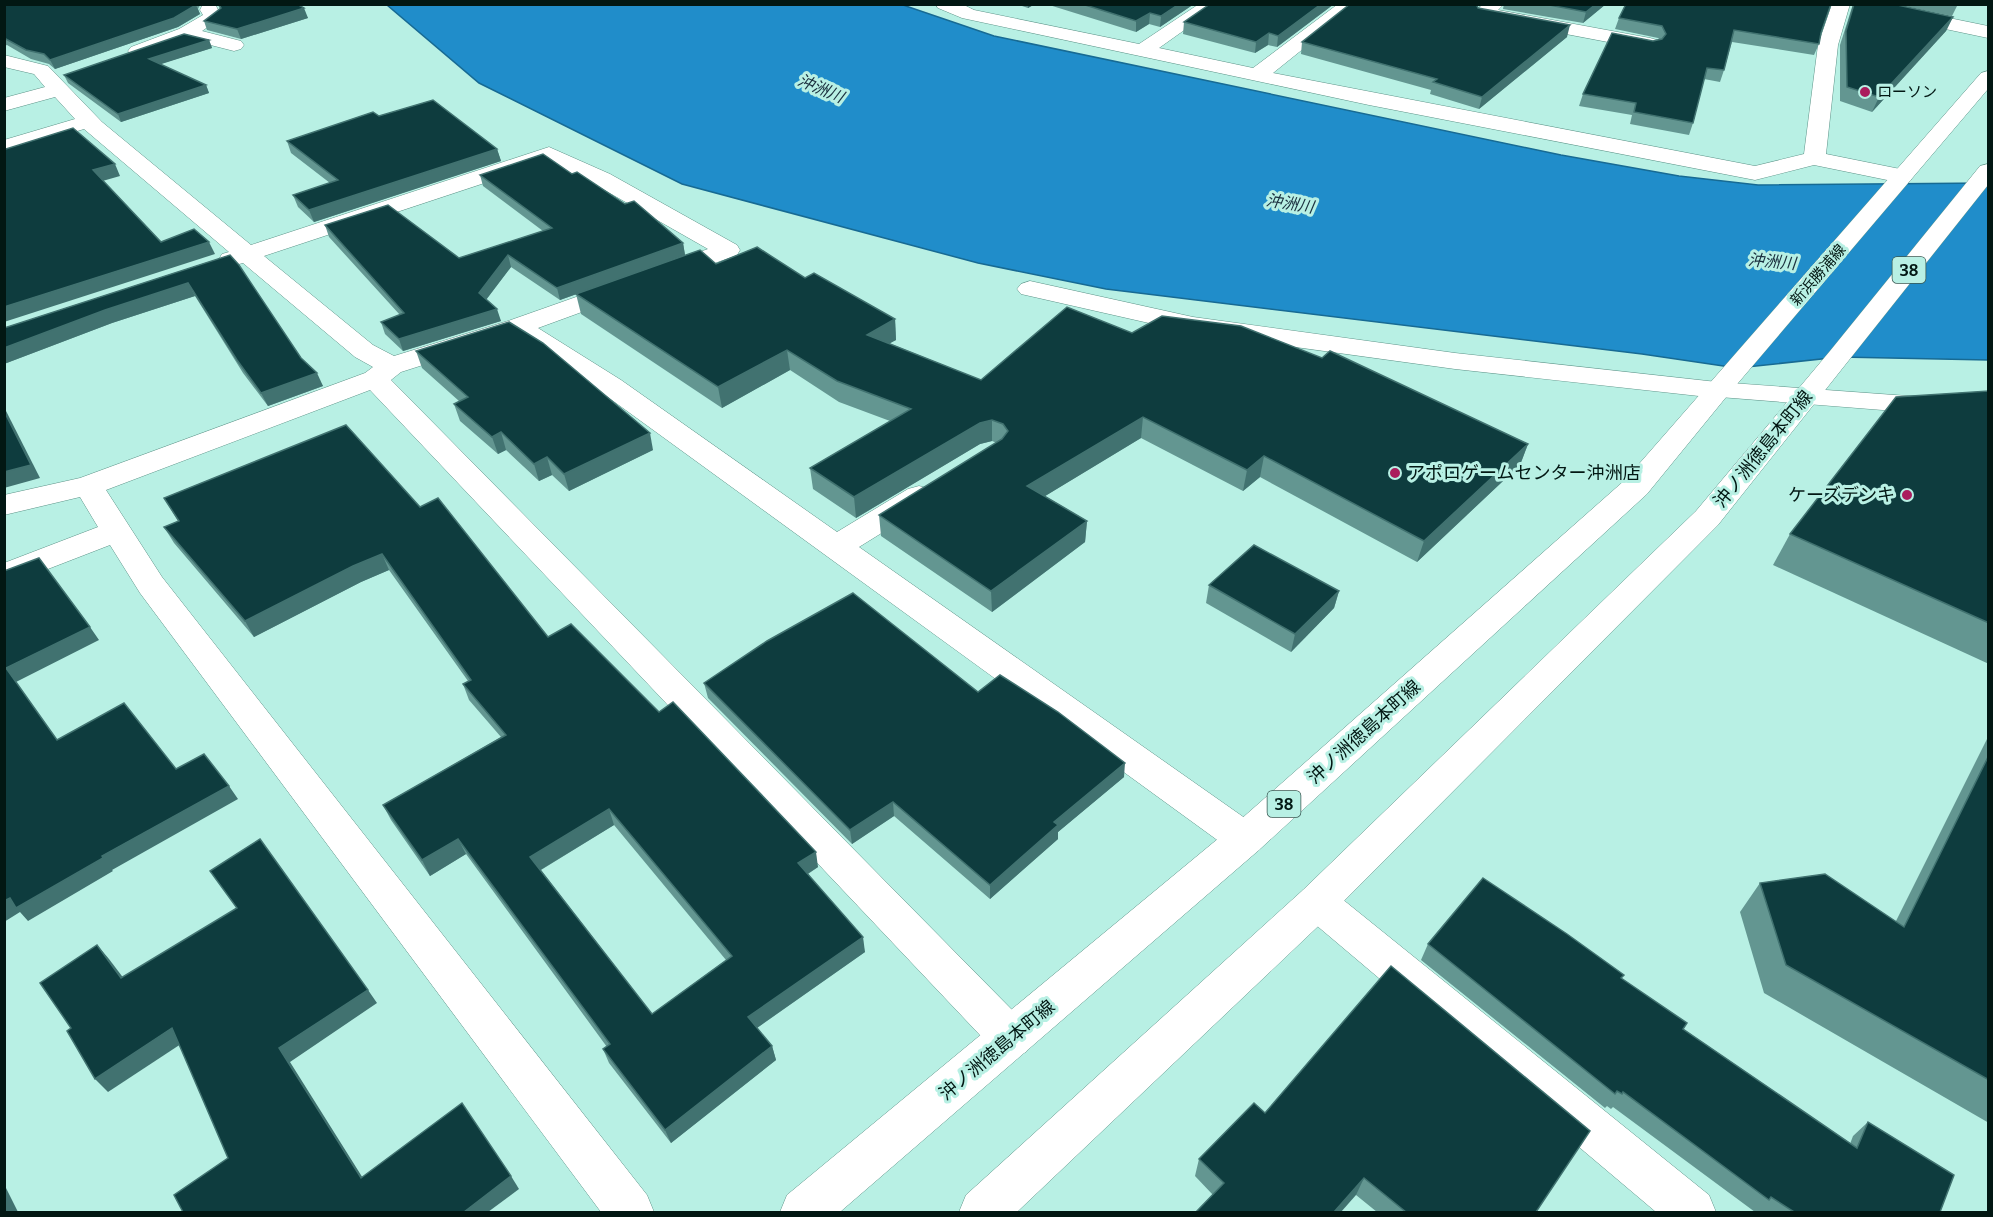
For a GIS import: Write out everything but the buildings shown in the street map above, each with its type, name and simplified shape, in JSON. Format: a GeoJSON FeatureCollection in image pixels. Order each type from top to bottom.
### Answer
{"type":"FeatureCollection","features":[{"type":"Feature","properties":{"kind":"street"},"geometry":{"type":"LineString","coordinates":[[944,4],[969,14],[1257,75],[1755,173],[1814,158],[1900,179]]}},
{"type":"Feature","properties":{"kind":"street"},"geometry":{"type":"LineString","coordinates":[[1142,51],[1212,4]]}},
{"type":"Feature","properties":{"kind":"street"},"geometry":{"type":"LineString","coordinates":[[1257,75],[1350,4]]}},
{"type":"Feature","properties":{"kind":"street"},"geometry":{"type":"LineString","coordinates":[[1495,4],[1483,13],[1650,44]]}},
{"type":"Feature","properties":{"kind":"street"},"geometry":{"type":"LineString","coordinates":[[1814,158],[1828,45],[1842,4]]}},
{"type":"Feature","properties":{"kind":"street"},"geometry":{"type":"LineString","coordinates":[[1020,24],[1042,9]]}},
{"type":"Feature","properties":{"kind":"street"},"geometry":{"type":"LineString","coordinates":[[124,55],[186,33],[213,17],[209,10]]}},
{"type":"Feature","properties":{"kind":"street"},"geometry":{"type":"LineString","coordinates":[[1887,11],[1989,32]]}},
{"type":"Feature","properties":{"kind":"street"},"geometry":{"type":"LineString","coordinates":[[186,33],[234,45]]}},
{"type":"Feature","properties":{"kind":"street"},"geometry":{"type":"LineString","coordinates":[[4,61],[41,70],[60,81],[89,121],[364,351],[1011,1038]]}},
{"type":"Feature","properties":{"kind":"street","name":"38"},"geometry":{"type":"LineString","coordinates":[[1900,179],[1989,77]]}},
{"type":"Feature","properties":{"kind":"street"},"geometry":{"type":"LineString","coordinates":[[4,105],[60,81]]}},
{"type":"Feature","properties":{"kind":"street"},"geometry":{"type":"LineString","coordinates":[[4,147],[89,121]]}},
{"type":"Feature","properties":{"kind":"street"},"geometry":{"type":"LineString","coordinates":[[4,505],[88,486],[383,373],[728,250],[602,179],[549,154],[213,264]]}},
{"type":"Feature","properties":{"kind":"street","name":"沖ノ洲徳島本町線"},"geometry":{"type":"LineString","coordinates":[[983,1212],[1317,902],[1707,518],[1984,177]]}},
{"type":"Feature","properties":{"kind":"street","name":"新浜勝浦線"},"geometry":{"type":"LineString","coordinates":[[1727,379],[1900,179]]}},
{"type":"Feature","properties":{"kind":"street"},"geometry":{"type":"LineString","coordinates":[[1030,289],[1193,325],[1455,361],[1727,379],[1806,396],[1989,407]]}},
{"type":"Feature","properties":{"kind":"street"},"geometry":{"type":"LineString","coordinates":[[517,327],[611,386],[1245,839]]}},
{"type":"Feature","properties":{"kind":"street","name":"沖ノ洲徳島本町線"},"geometry":{"type":"LineString","coordinates":[[804,1212],[1245,839],[1636,487],[1727,379]]}},
{"type":"Feature","properties":{"kind":"street"},"geometry":{"type":"LineString","coordinates":[[836,547],[942,482]]}},
{"type":"Feature","properties":{"kind":"street"},"geometry":{"type":"LineString","coordinates":[[88,486],[151,585],[630,1212]]}},
{"type":"Feature","properties":{"kind":"street"},"geometry":{"type":"LineString","coordinates":[[4,575],[117,531]]}},
{"type":"Feature","properties":{"kind":"street"},"geometry":{"type":"LineString","coordinates":[[1317,902],[1692,1212]]}},
{"type":"Feature","properties":{"kind":"water","name":"沖洲川"},"geometry":{"type":"Polygon","coordinates":[[[387,5],[903,5],[994,36],[1561,155],[1679,176],[1758,185],[1988,183],[1988,360],[1840,357],[1737,368],[1642,354],[1106,289],[978,263],[682,184],[479,83],[387,5]]]}},
{"type":"Feature","properties":{"kind":"place","name":"ローソン"},"geometry":{"type":"Point","coordinates":[1865,92]}},
{"type":"Feature","properties":{"kind":"place","name":"アポロゲームセンター沖洲店"},"geometry":{"type":"Point","coordinates":[1395,473]}},
{"type":"Feature","properties":{"kind":"place","name":"ケーズデンキ"},"geometry":{"type":"Point","coordinates":[1907,495]}}]}
